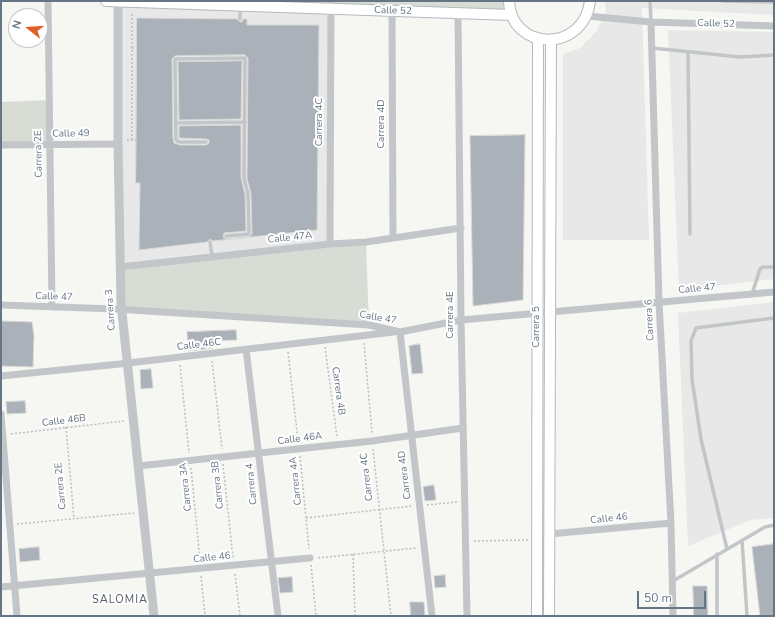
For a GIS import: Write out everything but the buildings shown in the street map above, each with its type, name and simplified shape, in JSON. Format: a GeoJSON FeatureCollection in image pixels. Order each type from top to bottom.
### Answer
{"type":"FeatureCollection","features":[{"type":"Feature","properties":{"kind":"main road","name":"Calle 52"},"geometry":{"type":"LineString","coordinates":[[106,1],[240,6],[331,5],[392,11],[512,15]]}},
{"type":"Feature","properties":{"kind":"main road"},"geometry":{"type":"LineString","coordinates":[[509,1],[512,15],[522,30],[538,38],[551,40],[564,37],[576,30],[587,16],[590,1]]}},
{"type":"Feature","properties":{"kind":"main road","name":"Carrera 5"},"geometry":{"type":"LineString","coordinates":[[537,616],[538,38]]}},
{"type":"Feature","properties":{"kind":"main road","name":"Carrera 5"},"geometry":{"type":"LineString","coordinates":[[549,616],[551,40]]}},
{"type":"Feature","properties":{"kind":"street","name":"Carrera 2E"},"geometry":{"type":"LineString","coordinates":[[48,1],[52,307]]}},
{"type":"Feature","properties":{"kind":"street","name":"Carrera 3"},"geometry":{"type":"LineString","coordinates":[[118,1],[118,144],[121,310],[154,616]]}},
{"type":"Feature","properties":{"kind":"street","name":"Carrera 4C"},"geometry":{"type":"LineString","coordinates":[[330,244],[331,5]]}},
{"type":"Feature","properties":{"kind":"street","name":"Carrera 4D"},"geometry":{"type":"LineString","coordinates":[[392,11],[393,238]]}},
{"type":"Feature","properties":{"kind":"street","name":"Carrera 4E"},"geometry":{"type":"LineString","coordinates":[[458,14],[461,320],[467,616]]}},
{"type":"Feature","properties":{"kind":"street","name":"Calle 52"},"geometry":{"type":"LineString","coordinates":[[587,16],[651,22],[774,26]]}},
{"type":"Feature","properties":{"kind":"street","name":"Carrera 6"},"geometry":{"type":"LineString","coordinates":[[651,22],[659,302],[671,523],[673,616]]}},
{"type":"Feature","properties":{"kind":"street","name":"Calle 49"},"geometry":{"type":"LineString","coordinates":[[1,145],[118,144]]}},
{"type":"Feature","properties":{"kind":"street","name":"Calle 47A"},"geometry":{"type":"LineString","coordinates":[[120,267],[330,244],[366,242],[461,228]]}},
{"type":"Feature","properties":{"kind":"street","name":"Calle 47"},"geometry":{"type":"LineString","coordinates":[[1,305],[121,310],[369,325],[400,332],[461,320],[774,292]]}},
{"type":"Feature","properties":{"kind":"street","name":"Carrera 4D"},"geometry":{"type":"LineString","coordinates":[[400,332],[410,436],[432,616]]}},
{"type":"Feature","properties":{"kind":"street","name":"Calle 46C"},"geometry":{"type":"LineString","coordinates":[[1,376],[400,332]]}},
{"type":"Feature","properties":{"kind":"street","name":"Carrera 4"},"geometry":{"type":"LineString","coordinates":[[246,349],[278,616]]}},
{"type":"Feature","properties":{"kind":"street"},"geometry":{"type":"LineString","coordinates":[[1,414],[17,616]]}},
{"type":"Feature","properties":{"kind":"street","name":"Calle 46A"},"geometry":{"type":"LineString","coordinates":[[138,466],[372,441],[463,428]]}},
{"type":"Feature","properties":{"kind":"street","name":"Calle 46"},"geometry":{"type":"LineString","coordinates":[[549,534],[671,523]]}},
{"type":"Feature","properties":{"kind":"street","name":"Calle 46"},"geometry":{"type":"LineString","coordinates":[[1,587],[310,558]]}},
{"type":"Feature","properties":{"kind":"lane"},"geometry":{"type":"LineString","coordinates":[[650,1],[651,22]]}},
{"type":"Feature","properties":{"kind":"lane"},"geometry":{"type":"LineString","coordinates":[[722,1],[774,2]]}},
{"type":"Feature","properties":{"kind":"lane"},"geometry":{"type":"LineString","coordinates":[[240,6],[240,19]]}},
{"type":"Feature","properties":{"kind":"lane"},"geometry":{"type":"LineString","coordinates":[[652,48],[740,57],[774,55]]}},
{"type":"Feature","properties":{"kind":"lane"},"geometry":{"type":"LineString","coordinates":[[688,52],[690,234]]}},
{"type":"Feature","properties":{"kind":"lane"},"geometry":{"type":"LineString","coordinates":[[206,142],[177,141],[175,59],[245,58],[244,178],[248,194],[249,234],[226,236]]}},
{"type":"Feature","properties":{"kind":"lane"},"geometry":{"type":"LineString","coordinates":[[176,123],[245,122]]}},
{"type":"Feature","properties":{"kind":"lane"},"geometry":{"type":"LineString","coordinates":[[210,242],[212,256]]}},
{"type":"Feature","properties":{"kind":"lane"},"geometry":{"type":"LineString","coordinates":[[752,294],[760,269],[763,267],[774,267]]}},
{"type":"Feature","properties":{"kind":"lane"},"geometry":{"type":"LineString","coordinates":[[727,549],[701,439],[692,379],[690,341],[696,328],[774,318]]}},
{"type":"Feature","properties":{"kind":"lane"},"geometry":{"type":"LineString","coordinates":[[673,581],[765,527],[774,526]]}},
{"type":"Feature","properties":{"kind":"lane"},"geometry":{"type":"LineString","coordinates":[[742,540],[747,616]]}},
{"type":"Feature","properties":{"kind":"lane"},"geometry":{"type":"LineString","coordinates":[[717,554],[717,616]]}},
{"type":"Feature","properties":{"kind":"path"},"geometry":{"type":"LineString","coordinates":[[132,10],[132,140]]}},
{"type":"Feature","properties":{"kind":"path"},"geometry":{"type":"LineString","coordinates":[[132,48],[137,48]]}},
{"type":"Feature","properties":{"kind":"path","name":"Carrera 4C"},"geometry":{"type":"LineString","coordinates":[[363,336],[372,441],[391,616]]}},
{"type":"Feature","properties":{"kind":"path","name":"Carrera 4B"},"geometry":{"type":"LineString","coordinates":[[324,340],[338,444]]}},
{"type":"Feature","properties":{"kind":"path","name":"Carrera 4A"},"geometry":{"type":"LineString","coordinates":[[287,345],[300,449],[316,616]]}},
{"type":"Feature","properties":{"kind":"path","name":"Carrera 3B"},"geometry":{"type":"LineString","coordinates":[[211,353],[240,616]]}},
{"type":"Feature","properties":{"kind":"path","name":"Carrera 3A"},"geometry":{"type":"LineString","coordinates":[[179,357],[205,616]]}},
{"type":"Feature","properties":{"kind":"path","name":"Calle 46B"},"geometry":{"type":"LineString","coordinates":[[3,435],[126,420]]}},
{"type":"Feature","properties":{"kind":"path","name":"Carrera 2E"},"geometry":{"type":"LineString","coordinates":[[66,427],[74,519]]}},
{"type":"Feature","properties":{"kind":"path"},"geometry":{"type":"LineString","coordinates":[[306,518],[465,501]]}},
{"type":"Feature","properties":{"kind":"path"},"geometry":{"type":"LineString","coordinates":[[10,524],[136,513]]}},
{"type":"Feature","properties":{"kind":"path"},"geometry":{"type":"LineString","coordinates":[[466,541],[531,540]]}},
{"type":"Feature","properties":{"kind":"path"},"geometry":{"type":"LineString","coordinates":[[310,558],[424,548]]}},
{"type":"Feature","properties":{"kind":"path"},"geometry":{"type":"LineString","coordinates":[[353,554],[355,616]]}},
{"type":"Feature","properties":{"kind":"shaded area"},"geometry":{"type":"Polygon","coordinates":[[[106,1],[509,1],[512,15],[106,1]]]}},
{"type":"Feature","properties":{"kind":"shaded area"},"geometry":{"type":"Polygon","coordinates":[[[605,1],[774,1],[774,15],[642,8],[649,240],[563,240],[563,54],[580,48],[597,31],[606,11],[605,1]]]}},
{"type":"Feature","properties":{"kind":"shaded area"},"geometry":{"type":"Polygon","coordinates":[[[118,2],[331,9],[330,244],[120,267],[118,2]]]}},
{"type":"Feature","properties":{"kind":"shaded area"},"geometry":{"type":"Polygon","coordinates":[[[668,30],[774,32],[774,279],[679,290],[668,30]]]}},
{"type":"Feature","properties":{"kind":"shaded area"},"geometry":{"type":"Polygon","coordinates":[[[49,100],[49,145],[1,145],[1,102],[49,100]]]}},
{"type":"Feature","properties":{"kind":"shaded area"},"geometry":{"type":"Polygon","coordinates":[[[366,242],[369,325],[121,310],[120,267],[366,242]]]}},
{"type":"Feature","properties":{"kind":"shaded area"},"geometry":{"type":"Polygon","coordinates":[[[774,302],[774,518],[751,520],[688,546],[678,313],[774,302]]]}},
{"type":"Feature","properties":{"kind":"district","name":"SALOMIA"},"geometry":{"type":"Point","coordinates":[120,600]}}]}
